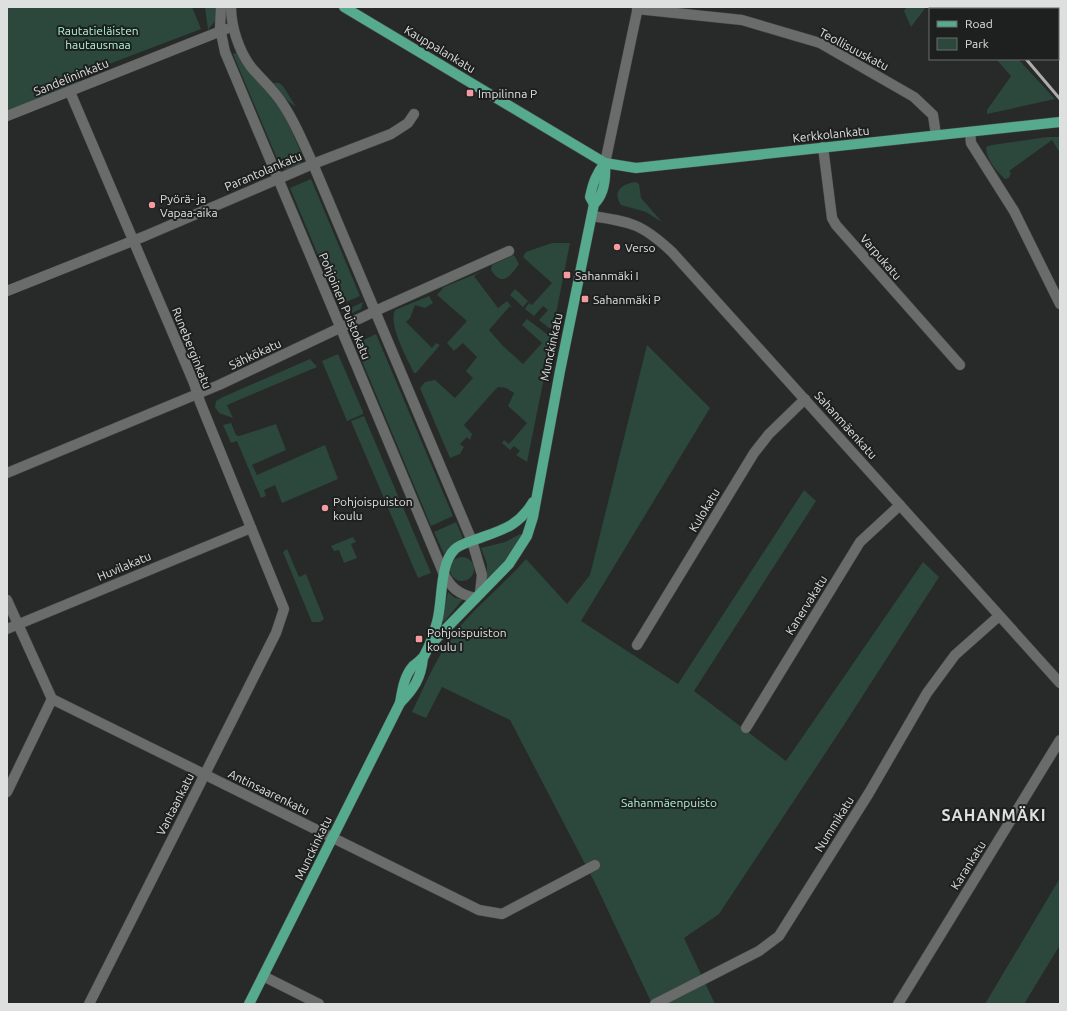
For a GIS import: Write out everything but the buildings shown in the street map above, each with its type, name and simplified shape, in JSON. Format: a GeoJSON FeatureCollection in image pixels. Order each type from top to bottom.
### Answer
{"type":"FeatureCollection","features":[{"type":"Feature","properties":{"kind":"main road","name":"Kauppalankatu"},"geometry":{"type":"LineString","coordinates":[[344,7],[605,163]]}},
{"type":"Feature","properties":{"kind":"main road","name":"Kerkkolankatu"},"geometry":{"type":"LineString","coordinates":[[605,163],[636,168],[1060,122]]}},
{"type":"Feature","properties":{"kind":"main road","name":"Munckinkatu"},"geometry":{"type":"LineString","coordinates":[[430,644],[509,564],[520,549],[529,530],[594,204],[601,198],[606,176],[605,163]]}},
{"type":"Feature","properties":{"kind":"main road","name":"Munckinkatu"},"geometry":{"type":"LineString","coordinates":[[249,1004],[400,703],[413,690],[422,672],[423,658],[430,644],[438,619],[442,594],[443,572],[449,557],[460,545],[512,526],[522,518],[536,496]]}},
{"type":"Feature","properties":{"kind":"street","name":"Pohjoinen Puistokatu"},"geometry":{"type":"LineString","coordinates":[[221,7],[221,31],[225,52],[443,572],[453,588],[463,594],[478,596]]}},
{"type":"Feature","properties":{"kind":"street"},"geometry":{"type":"LineString","coordinates":[[231,7],[233,26],[240,46],[250,66],[277,95],[313,164],[472,541],[482,575],[478,596]]}},
{"type":"Feature","properties":{"kind":"street","name":"Munckinkatu"},"geometry":{"type":"LineString","coordinates":[[605,163],[638,8]]}},
{"type":"Feature","properties":{"kind":"street","name":"Teollisuuskatu"},"geometry":{"type":"LineString","coordinates":[[638,8],[742,20],[820,43],[914,97],[933,115],[936,135]]}},
{"type":"Feature","properties":{"kind":"street","name":"Sandelininkatu"},"geometry":{"type":"LineString","coordinates":[[7,116],[233,26]]}},
{"type":"Feature","properties":{"kind":"street","name":"Runeberginkatu"},"geometry":{"type":"LineString","coordinates":[[70,92],[194,383],[197,395],[251,528],[283,602],[283,615]]}},
{"type":"Feature","properties":{"kind":"street","name":"Parantolankatu"},"geometry":{"type":"LineString","coordinates":[[7,291],[133,241],[313,164],[397,131],[408,123],[414,114]]}},
{"type":"Feature","properties":{"kind":"street"},"geometry":{"type":"LineString","coordinates":[[970,132],[971,143],[1014,211],[1060,304]]}},
{"type":"Feature","properties":{"kind":"street","name":"Varpukatu"},"geometry":{"type":"LineString","coordinates":[[823,147],[832,218],[836,226],[960,365]]}},
{"type":"Feature","properties":{"kind":"street","name":"Sahanmäenkatu"},"geometry":{"type":"LineString","coordinates":[[592,216],[634,224],[658,238],[1060,683]]}},
{"type":"Feature","properties":{"kind":"street","name":"Sähkökatu"},"geometry":{"type":"LineString","coordinates":[[7,474],[197,395],[375,311],[510,251]]}},
{"type":"Feature","properties":{"kind":"street","name":"Kulokatu"},"geometry":{"type":"LineString","coordinates":[[636,645],[754,453],[769,434],[805,399]]}},
{"type":"Feature","properties":{"kind":"street","name":"Kanervakatu"},"geometry":{"type":"LineString","coordinates":[[746,728],[860,542],[900,505]]}},
{"type":"Feature","properties":{"kind":"street","name":"Huvilakatu"},"geometry":{"type":"LineString","coordinates":[[7,629],[251,528]]}},
{"type":"Feature","properties":{"kind":"street"},"geometry":{"type":"LineString","coordinates":[[7,600],[17,625],[52,699],[7,792]]}},
{"type":"Feature","properties":{"kind":"street","name":"Vantaankatu"},"geometry":{"type":"LineString","coordinates":[[89,1004],[276,633],[283,615]]}},
{"type":"Feature","properties":{"kind":"street","name":"Nummikatu"},"geometry":{"type":"LineString","coordinates":[[655,1004],[759,951],[779,936],[865,800],[927,693],[955,655],[999,616]]}},
{"type":"Feature","properties":{"kind":"street","name":"Antinsaarenkatu"},"geometry":{"type":"LineString","coordinates":[[52,699],[479,910],[502,914],[595,865]]}},
{"type":"Feature","properties":{"kind":"street","name":"Karankatu"},"geometry":{"type":"LineString","coordinates":[[898,1004],[1060,740]]}},
{"type":"Feature","properties":{"kind":"street"},"geometry":{"type":"LineString","coordinates":[[263,976],[319,1004]]}},
{"type":"Feature","properties":{"kind":"green space","name":"Rautatieläisten hautausmaa"},"geometry":{"type":"Polygon","coordinates":[[[7,7],[192,7],[201,29],[88,72],[78,77],[80,82],[7,111],[7,7]]]}},
{"type":"Feature","properties":{"kind":"green space"},"geometry":{"type":"Polygon","coordinates":[[[205,7],[217,7],[215,21],[208,30],[205,7]]]}},
{"type":"Feature","properties":{"kind":"green space"},"geometry":{"type":"Polygon","coordinates":[[[907,7],[926,7],[911,27],[904,11],[907,7]]]}},
{"type":"Feature","properties":{"kind":"green space"},"geometry":{"type":"Polygon","coordinates":[[[239,52],[282,109],[303,157],[301,164],[289,169],[281,168],[233,54],[239,52]]]}},
{"type":"Feature","properties":{"kind":"green space"},"geometry":{"type":"Polygon","coordinates":[[[997,60],[1019,60],[1055,99],[987,114],[987,110],[1011,76],[997,60]]]}},
{"type":"Feature","properties":{"kind":"green space"},"geometry":{"type":"Polygon","coordinates":[[[272,83],[279,83],[283,86],[296,107],[288,101],[272,83]]]}},
{"type":"Feature","properties":{"kind":"green space"},"geometry":{"type":"Polygon","coordinates":[[[1048,137],[1060,137],[1060,153],[1052,140],[1009,171],[1011,173],[1009,178],[1005,179],[992,164],[986,151],[986,147],[992,145],[1048,137]]]}},
{"type":"Feature","properties":{"kind":"green space"},"geometry":{"type":"Polygon","coordinates":[[[311,179],[360,296],[339,305],[290,188],[311,179]]]}},
{"type":"Feature","properties":{"kind":"green space"},"geometry":{"type":"Polygon","coordinates":[[[635,182],[639,184],[641,198],[662,222],[646,212],[621,205],[618,200],[618,192],[622,186],[635,182]]]}},
{"type":"Feature","properties":{"kind":"green space"},"geometry":{"type":"Polygon","coordinates":[[[552,243],[570,243],[553,329],[549,328],[539,320],[548,310],[543,306],[534,316],[525,309],[529,303],[532,305],[552,283],[523,257],[526,252],[552,243]]]}},
{"type":"Feature","properties":{"kind":"green space"},"geometry":{"type":"Polygon","coordinates":[[[514,255],[519,264],[513,273],[503,279],[495,275],[491,270],[492,265],[514,255]]]}},
{"type":"Feature","properties":{"kind":"green space"},"geometry":{"type":"Polygon","coordinates":[[[483,271],[474,276],[498,308],[507,301],[514,310],[510,306],[489,330],[503,346],[523,364],[542,343],[522,325],[527,319],[552,338],[527,462],[516,455],[520,451],[514,446],[510,450],[502,443],[504,440],[509,444],[527,423],[508,406],[514,393],[506,388],[498,387],[494,391],[464,425],[472,434],[470,440],[467,437],[460,444],[464,447],[460,454],[450,458],[420,388],[425,382],[435,380],[455,398],[473,378],[466,371],[477,357],[463,343],[454,351],[447,343],[467,321],[437,295],[444,287],[483,271]]]}},
{"type":"Feature","properties":{"kind":"green space"},"geometry":{"type":"Polygon","coordinates":[[[515,289],[528,301],[523,307],[510,295],[515,289]]]}},
{"type":"Feature","properties":{"kind":"green space"},"geometry":{"type":"Polygon","coordinates":[[[429,296],[433,303],[425,308],[415,305],[410,318],[406,322],[432,348],[436,343],[440,345],[416,373],[414,373],[396,333],[394,324],[395,310],[429,296]]]}},
{"type":"Feature","properties":{"kind":"green space"},"geometry":{"type":"Polygon","coordinates":[[[363,302],[361,309],[350,314],[343,312],[363,302]]]}},
{"type":"Feature","properties":{"kind":"green space"},"geometry":{"type":"Polygon","coordinates":[[[376,334],[453,516],[431,526],[355,344],[376,334]]]}},
{"type":"Feature","properties":{"kind":"green space","name":"Sahanmäenpuisto"},"geometry":{"type":"Polygon","coordinates":[[[647,345],[710,408],[581,621],[678,684],[804,490],[816,501],[694,691],[786,761],[923,562],[939,577],[842,728],[719,914],[684,938],[715,1004],[652,1004],[595,883],[510,720],[442,687],[426,718],[412,712],[437,660],[455,632],[526,559],[567,604],[590,575],[647,345]]]}},
{"type":"Feature","properties":{"kind":"green space"},"geometry":{"type":"Polygon","coordinates":[[[338,354],[363,412],[363,414],[347,421],[322,361],[338,354]]]}},
{"type":"Feature","properties":{"kind":"green space"},"geometry":{"type":"Polygon","coordinates":[[[310,359],[317,367],[227,405],[233,418],[219,413],[215,407],[216,401],[223,397],[310,359]]]}},
{"type":"Feature","properties":{"kind":"green space"},"geometry":{"type":"Polygon","coordinates":[[[364,416],[431,573],[418,578],[351,421],[364,416]]]}},
{"type":"Feature","properties":{"kind":"green space"},"geometry":{"type":"Polygon","coordinates":[[[231,423],[236,435],[239,436],[276,424],[286,450],[252,465],[257,475],[325,445],[338,479],[282,503],[275,485],[264,490],[266,496],[261,498],[237,441],[231,443],[223,425],[231,423]]]}},
{"type":"Feature","properties":{"kind":"green space"},"geometry":{"type":"Polygon","coordinates":[[[456,522],[463,538],[444,554],[434,532],[456,522]]]}},
{"type":"Feature","properties":{"kind":"green space"},"geometry":{"type":"Polygon","coordinates":[[[520,534],[522,535],[510,555],[487,579],[487,564],[481,548],[505,542],[520,534]]]}},
{"type":"Feature","properties":{"kind":"green space"},"geometry":{"type":"Polygon","coordinates":[[[353,537],[356,542],[351,544],[357,558],[344,563],[339,550],[334,551],[331,546],[353,537]]]}},
{"type":"Feature","properties":{"kind":"green space"},"geometry":{"type":"Polygon","coordinates":[[[287,549],[299,577],[306,574],[324,619],[320,622],[312,622],[311,620],[283,552],[287,549]]]}},
{"type":"Feature","properties":{"kind":"green space"},"geometry":{"type":"Polygon","coordinates":[[[462,557],[467,558],[473,564],[473,574],[467,580],[462,581],[457,580],[451,574],[450,569],[451,564],[457,558],[462,557]]]}},
{"type":"Feature","properties":{"kind":"green space"},"geometry":{"type":"Polygon","coordinates":[[[448,592],[455,598],[463,599],[444,622],[442,620],[448,592]]]}},
{"type":"Feature","properties":{"kind":"green space"},"geometry":{"type":"Polygon","coordinates":[[[1060,878],[1060,945],[1024,1004],[985,1004],[1060,878]]]}},
{"type":"Feature","properties":{"kind":"railway"},"geometry":{"type":"LineString","coordinates":[[1027,60],[1060,99]]}},
{"type":"Feature","properties":{"kind":"place","name":"Impilinna P"},"geometry":{"type":"Point","coordinates":[470,93]}},
{"type":"Feature","properties":{"kind":"place","name":"Pyörä- ja Vapaa-aika"},"geometry":{"type":"Point","coordinates":[152,205]}},
{"type":"Feature","properties":{"kind":"place","name":"Verso"},"geometry":{"type":"Point","coordinates":[617,247]}},
{"type":"Feature","properties":{"kind":"place","name":"Sahanmäki I"},"geometry":{"type":"Point","coordinates":[567,275]}},
{"type":"Feature","properties":{"kind":"place","name":"Sahanmäki P"},"geometry":{"type":"Point","coordinates":[585,299]}},
{"type":"Feature","properties":{"kind":"place","name":"Pohjoispuiston koulu"},"geometry":{"type":"Point","coordinates":[325,508]}},
{"type":"Feature","properties":{"kind":"place","name":"Pohjoispuiston koulu I"},"geometry":{"type":"Point","coordinates":[419,639]}},
{"type":"Feature","properties":{"kind":"district","name":"SAHANMÄKI"},"geometry":{"type":"Point","coordinates":[994,815]}}]}
